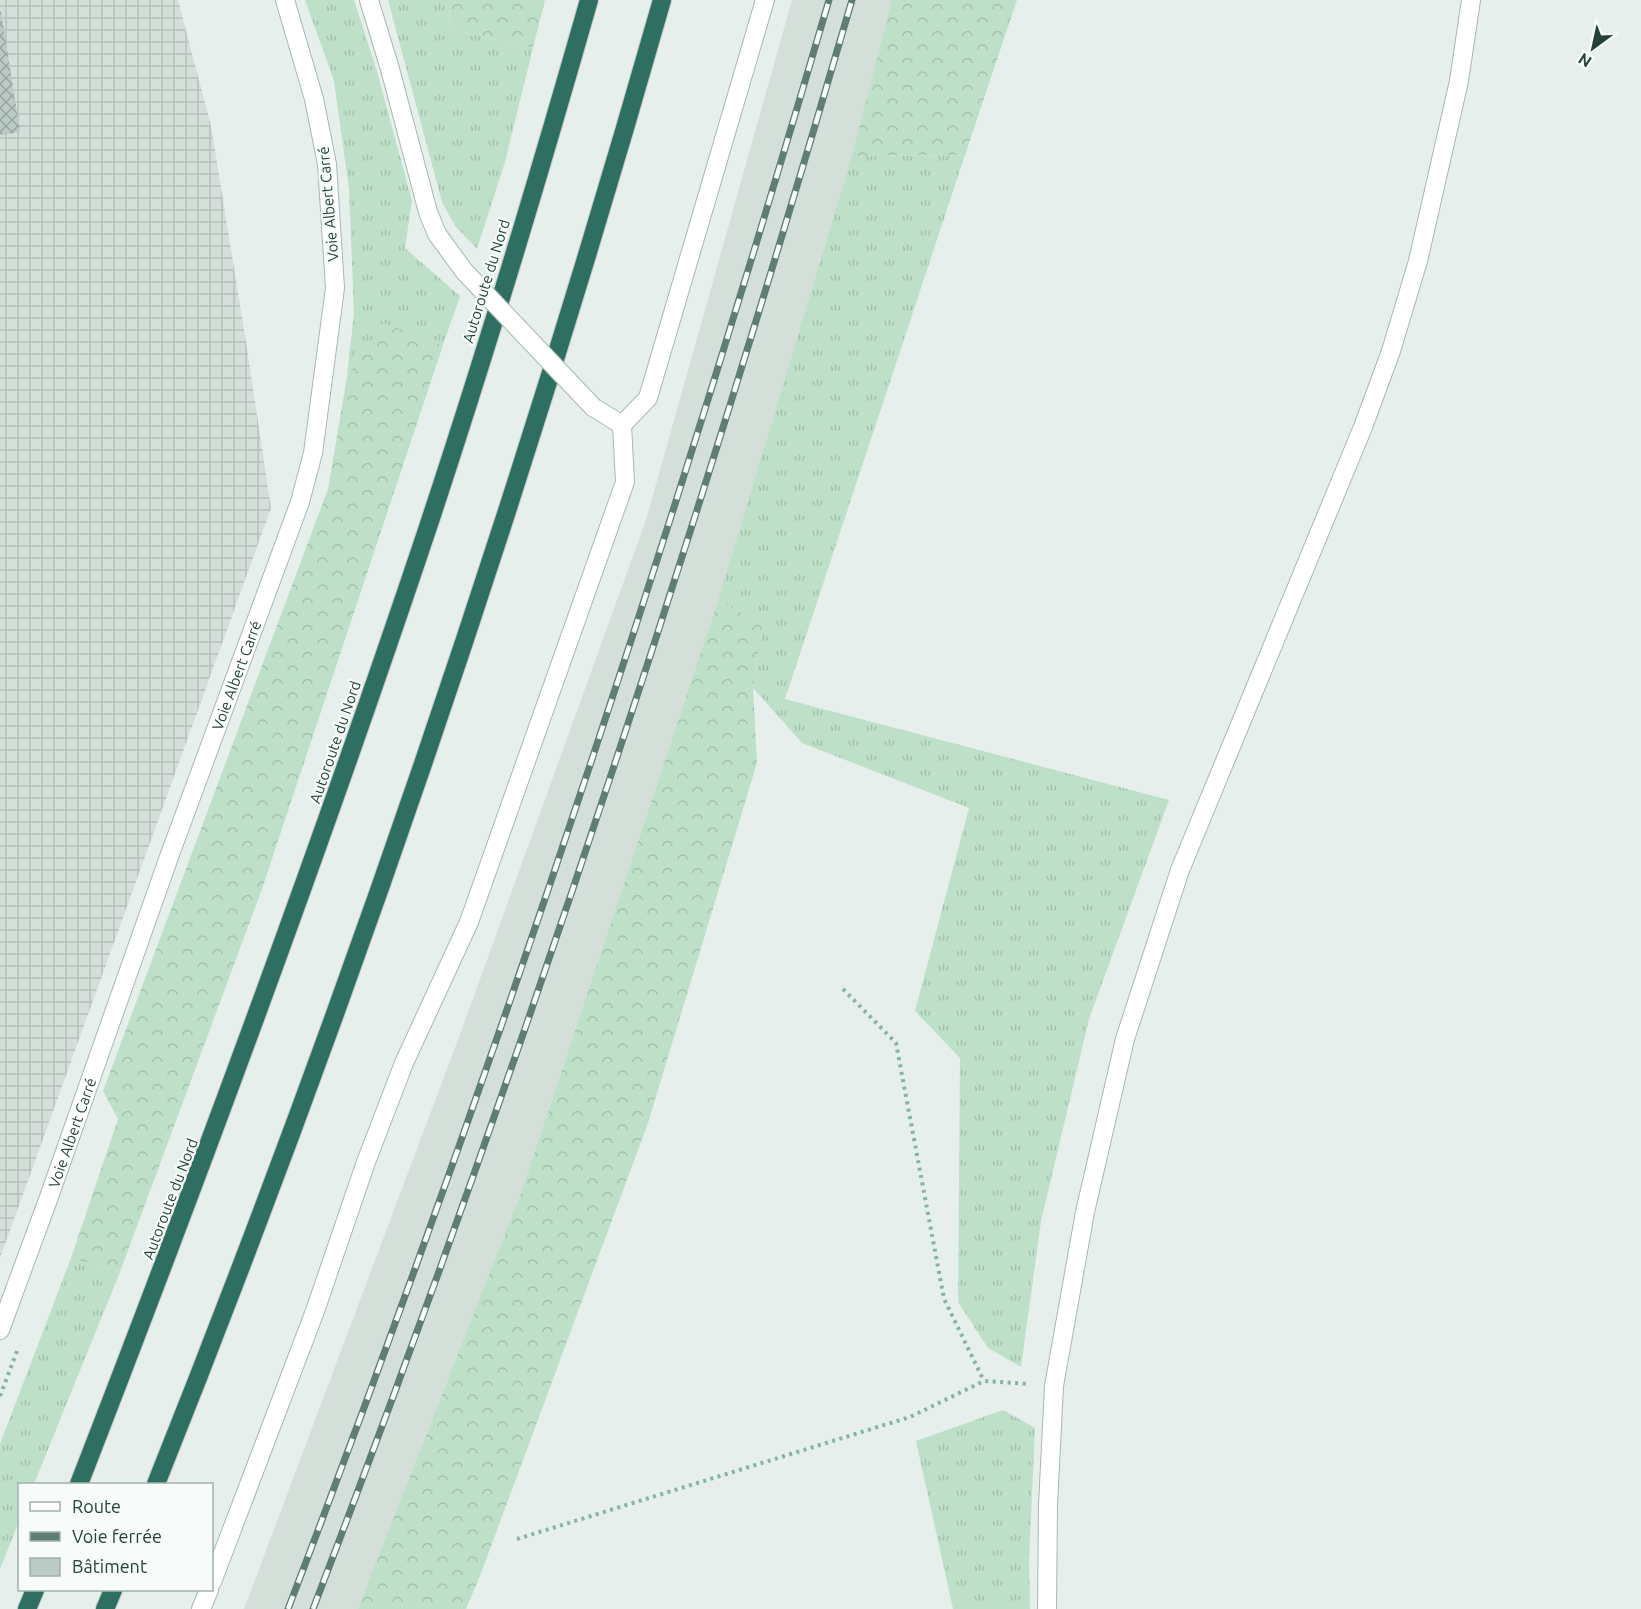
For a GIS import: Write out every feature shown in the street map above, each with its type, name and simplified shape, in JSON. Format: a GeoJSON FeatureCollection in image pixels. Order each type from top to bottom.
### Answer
{"type":"FeatureCollection","features":[{"type":"Feature","properties":{"kind":"highway","name":"Autoroute du Nord"},"geometry":{"type":"LineString","coordinates":[[80,1483],[196,1182],[362,723],[427,531],[486,344],[589,0]]}},
{"type":"Feature","properties":{"kind":"highway"},"geometry":{"type":"LineString","coordinates":[[157,1483],[262,1210],[427,756],[569,316],[662,0]]}},
{"type":"Feature","properties":{"kind":"highway"},"geometry":{"type":"LineString","coordinates":[[27,1609],[35,1591]]}},
{"type":"Feature","properties":{"kind":"highway"},"geometry":{"type":"LineString","coordinates":[[105,1609],[113,1591]]}},
{"type":"Feature","properties":{"kind":"street","name":"Voie Albert Carré"},"geometry":{"type":"LineString","coordinates":[[0,1330],[50,1197],[169,857],[300,502],[313,453],[335,288],[327,164],[314,99],[285,0]]}},
{"type":"Feature","properties":{"kind":"street"},"geometry":{"type":"LineString","coordinates":[[369,0],[436,234],[464,272],[593,407],[622,425]]}},
{"type":"Feature","properties":{"kind":"street"},"geometry":{"type":"LineString","coordinates":[[213,1579],[315,1311],[366,1162],[404,1063],[470,922],[625,482],[622,425],[648,398],[765,0]]}},
{"type":"Feature","properties":{"kind":"street"},"geometry":{"type":"LineString","coordinates":[[1047,1609],[1047,1516],[1054,1386],[1085,1212],[1125,1039],[1180,870],[1358,438],[1391,351],[1421,250],[1459,81],[1471,0]]}},
{"type":"Feature","properties":{"kind":"street"},"geometry":{"type":"LineString","coordinates":[[201,1609],[209,1591]]}},
{"type":"Feature","properties":{"kind":"path"},"geometry":{"type":"LineString","coordinates":[[843,989],[896,1043],[945,1299],[984,1380]]}},
{"type":"Feature","properties":{"kind":"path"},"geometry":{"type":"LineString","coordinates":[[517,1539],[910,1417],[984,1380],[1054,1386]]}},
{"type":"Feature","properties":{"kind":"shaded area"},"geometry":{"type":"Polygon","coordinates":[[[0,0],[178,0],[211,126],[271,508],[0,1258],[0,0]]]}},
{"type":"Feature","properties":{"kind":"shaded area"},"geometry":{"type":"Polygon","coordinates":[[[792,0],[941,0],[395,1609],[244,1609],[462,1029],[646,520],[792,0]]]}},
{"type":"Feature","properties":{"kind":"green space"},"geometry":{"type":"Polygon","coordinates":[[[305,0],[354,0],[376,68],[412,201],[405,248],[460,296],[443,345],[383,324],[347,377],[354,313],[349,189],[334,81],[305,0]]]}},
{"type":"Feature","properties":{"kind":"green space"},"geometry":{"type":"Polygon","coordinates":[[[388,0],[449,0],[450,29],[533,48],[505,162],[477,249],[455,226],[442,202],[388,0]]]}},
{"type":"Feature","properties":{"kind":"green space"},"geometry":{"type":"Polygon","coordinates":[[[449,0],[545,0],[533,48],[450,29],[449,0]]]}},
{"type":"Feature","properties":{"kind":"green space"},"geometry":{"type":"Polygon","coordinates":[[[892,0],[1017,0],[965,155],[852,156],[892,0]]]}},
{"type":"Feature","properties":{"kind":"green space"},"geometry":{"type":"Polygon","coordinates":[[[965,155],[785,699],[1169,800],[1089,1019],[1041,1221],[1021,1367],[988,1348],[958,1302],[960,1058],[915,1011],[969,808],[802,743],[753,688],[763,624],[718,601],[852,156],[965,155]]]}},
{"type":"Feature","properties":{"kind":"green space"},"geometry":{"type":"Polygon","coordinates":[[[383,323],[443,345],[262,889],[120,1272],[71,1258],[118,1119],[103,1091],[328,489],[347,377],[383,323]]]}},
{"type":"Feature","properties":{"kind":"green space"},"geometry":{"type":"Polygon","coordinates":[[[718,601],[763,624],[753,688],[757,763],[648,1123],[466,1609],[358,1609],[523,1188],[718,601]]]}},
{"type":"Feature","properties":{"kind":"green space"},"geometry":{"type":"Polygon","coordinates":[[[71,1258],[120,1272],[34,1483],[18,1483],[18,1524],[0,1569],[0,1444],[71,1258]]]}},
{"type":"Feature","properties":{"kind":"green space"},"geometry":{"type":"Polygon","coordinates":[[[1003,1410],[1035,1428],[1029,1559],[1030,1609],[953,1609],[916,1441],[1003,1410]]]}},
{"type":"Feature","properties":{"kind":"building"},"geometry":{"type":"Polygon","coordinates":[[[0,12],[20,132],[0,135],[0,12]]]}},
{"type":"Feature","properties":{"kind":"railway"},"geometry":{"type":"LineString","coordinates":[[288,1609],[436,1211],[575,810],[706,406],[829,0]]}},
{"type":"Feature","properties":{"kind":"railway"},"geometry":{"type":"LineString","coordinates":[[313,1609],[461,1211],[599,810],[730,406],[852,0]]}}]}
